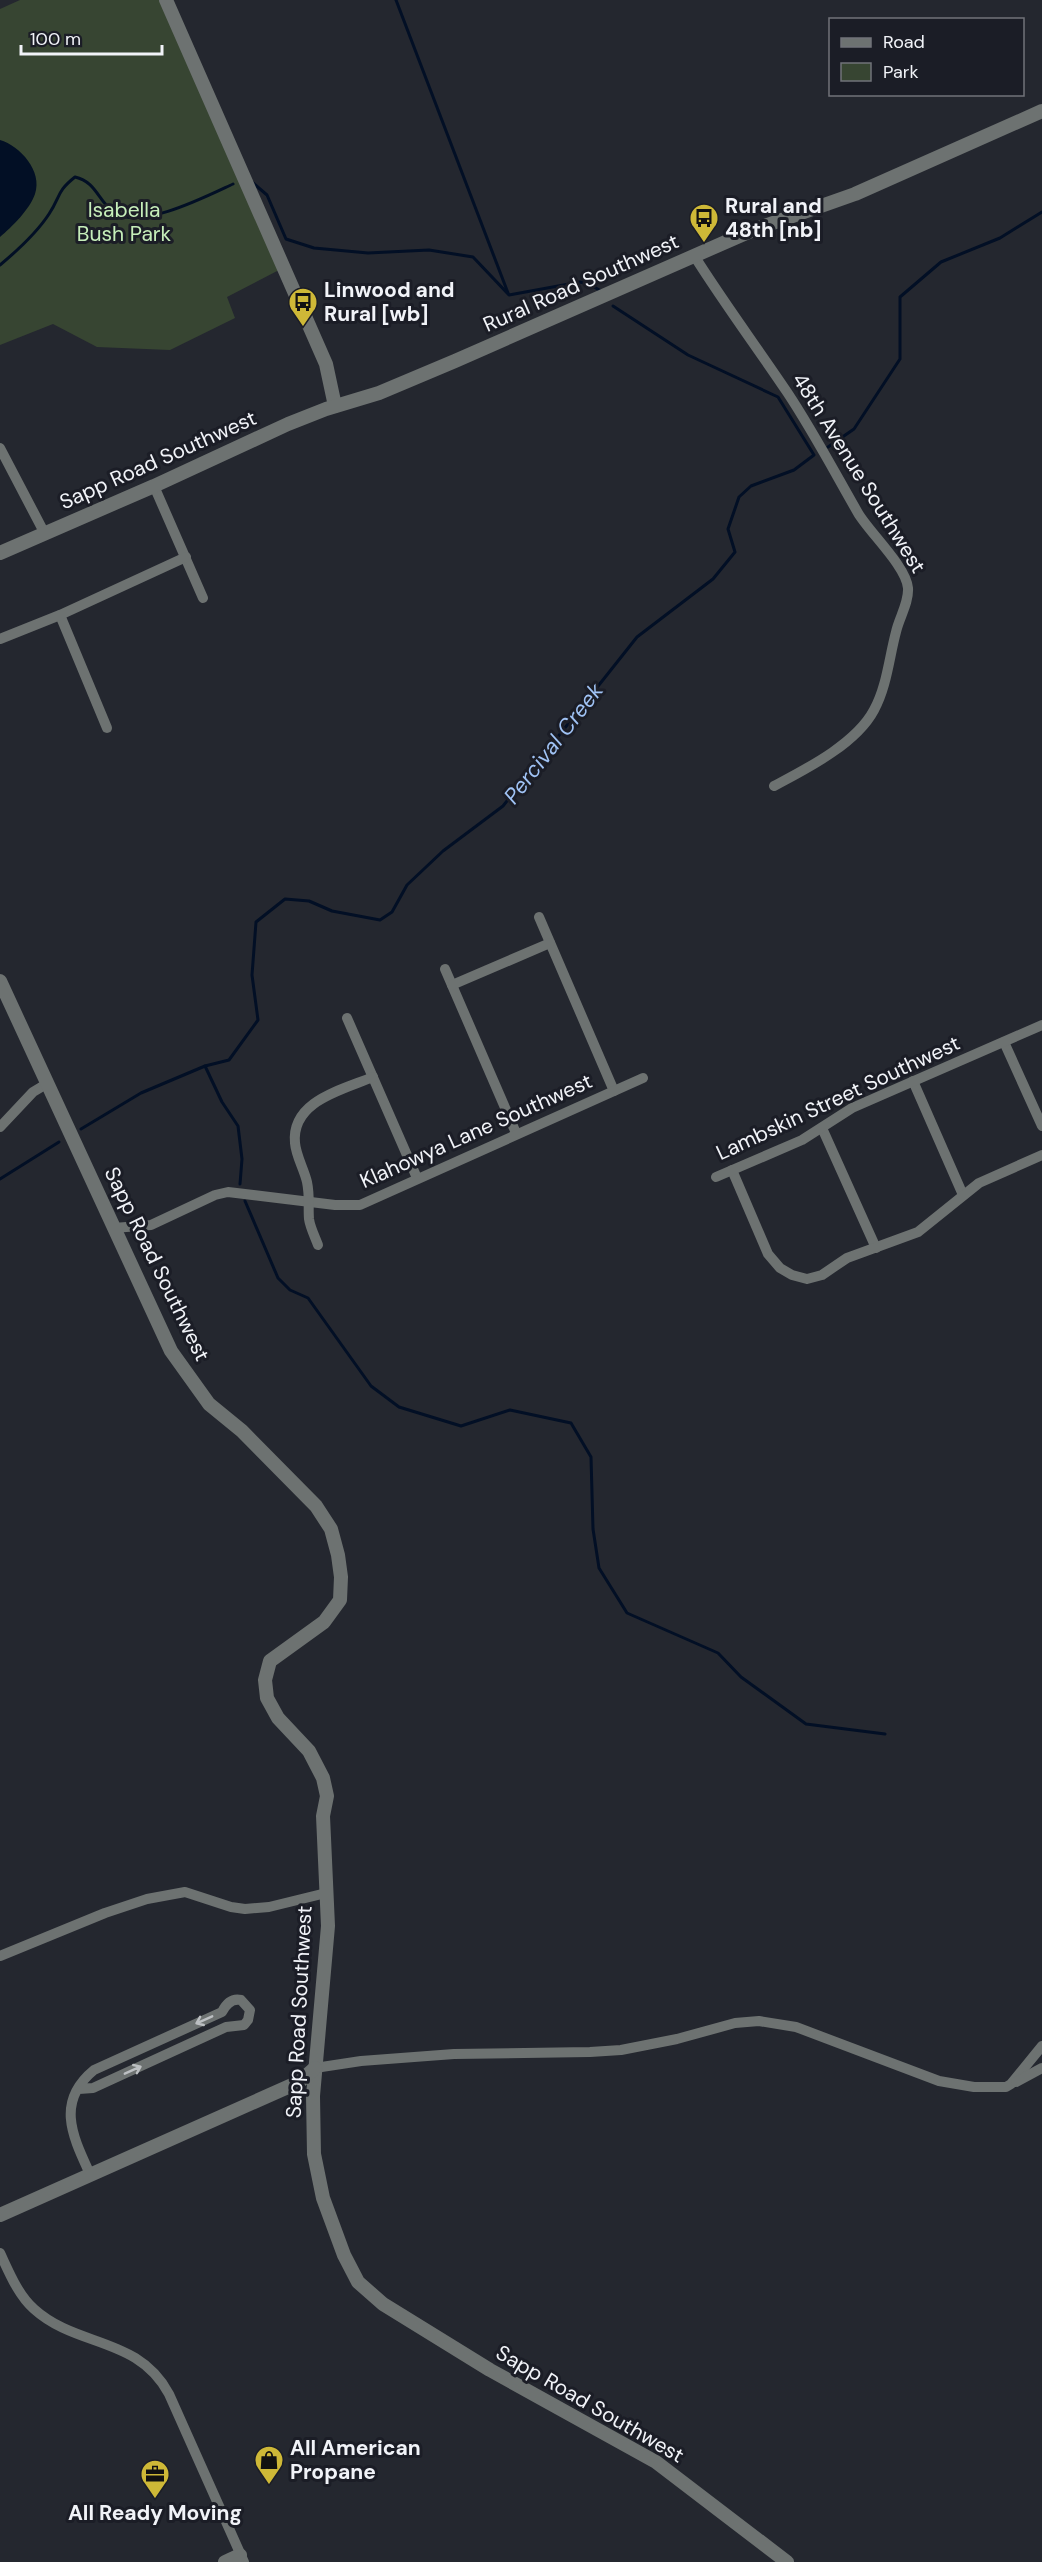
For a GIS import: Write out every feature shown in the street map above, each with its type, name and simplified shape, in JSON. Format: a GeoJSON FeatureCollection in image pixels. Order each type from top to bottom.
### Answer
{"type":"FeatureCollection","features":[{"type":"Feature","properties":{"kind":"street"},"geometry":{"type":"LineString","coordinates":[[166,0],[326,364],[335,406]]}},
{"type":"Feature","properties":{"kind":"street","name":"Rural Road Southwest"},"geometry":{"type":"LineString","coordinates":[[335,406],[379,393],[455,362],[753,230],[855,194],[1042,111]]}},
{"type":"Feature","properties":{"kind":"street","name":"48th Avenue Southwest"},"geometry":{"type":"LineString","coordinates":[[695,257],[721,299],[788,393],[830,461],[859,515],[885,545],[908,587],[907,599],[896,632],[888,670],[874,711],[851,737],[825,757],[774,786]]}},
{"type":"Feature","properties":{"kind":"street","name":"Sapp Road Southwest"},"geometry":{"type":"LineString","coordinates":[[0,554],[288,424],[335,406]]}},
{"type":"Feature","properties":{"kind":"street"},"geometry":{"type":"LineString","coordinates":[[0,448],[45,534]]}},
{"type":"Feature","properties":{"kind":"street"},"geometry":{"type":"LineString","coordinates":[[154,486],[203,598]]}},
{"type":"Feature","properties":{"kind":"street"},"geometry":{"type":"LineString","coordinates":[[0,639],[60,615],[186,557]]}},
{"type":"Feature","properties":{"kind":"street"},"geometry":{"type":"LineString","coordinates":[[60,615],[107,728]]}},
{"type":"Feature","properties":{"kind":"street"},"geometry":{"type":"LineString","coordinates":[[539,917],[614,1091]]}},
{"type":"Feature","properties":{"kind":"street"},"geometry":{"type":"LineString","coordinates":[[452,985],[550,943]]}},
{"type":"Feature","properties":{"kind":"street"},"geometry":{"type":"LineString","coordinates":[[445,969],[516,1134]]}},
{"type":"Feature","properties":{"kind":"street","name":"Sapp Road Southwest"},"geometry":{"type":"LineString","coordinates":[[0,981],[171,1351],[209,1404],[242,1431],[316,1506],[332,1529],[341,1577],[340,1600],[324,1622],[270,1661],[265,1680],[267,1698],[272,1708],[278,1718],[309,1751],[323,1778],[327,1796],[323,1816],[328,1926],[313,2096],[314,2154],[324,2198],[344,2255],[358,2282],[383,2304],[490,2370],[656,2462],[788,2562]]}},
{"type":"Feature","properties":{"kind":"street"},"geometry":{"type":"LineString","coordinates":[[347,1018],[417,1178]]}},
{"type":"Feature","properties":{"kind":"street","name":"Lambskin Street Southwest"},"geometry":{"type":"LineString","coordinates":[[716,1177],[802,1140],[852,1108],[1042,1025]]}},
{"type":"Feature","properties":{"kind":"street"},"geometry":{"type":"LineString","coordinates":[[1004,1042],[1042,1126]]}},
{"type":"Feature","properties":{"kind":"street"},"geometry":{"type":"LineString","coordinates":[[318,1245],[309,1219],[310,1201],[307,1180],[295,1144],[295,1126],[304,1112],[317,1100],[373,1077]]}},
{"type":"Feature","properties":{"kind":"street","name":"Klahowya Lane Southwest"},"geometry":{"type":"LineString","coordinates":[[114,1228],[151,1225],[221,1193],[248,1193],[334,1205],[360,1205],[643,1078]]}},
{"type":"Feature","properties":{"kind":"street"},"geometry":{"type":"LineString","coordinates":[[913,1081],[963,1195]]}},
{"type":"Feature","properties":{"kind":"street"},"geometry":{"type":"LineString","coordinates":[[0,1127],[33,1092],[48,1083]]}},
{"type":"Feature","properties":{"kind":"street"},"geometry":{"type":"LineString","coordinates":[[822,1128],[876,1248]]}},
{"type":"Feature","properties":{"kind":"street"},"geometry":{"type":"LineString","coordinates":[[732,1170],[768,1254],[780,1268],[792,1275],[807,1279],[822,1275],[847,1258],[918,1232],[979,1184],[1042,1155]]}},
{"type":"Feature","properties":{"kind":"street"},"geometry":{"type":"LineString","coordinates":[[0,1956],[105,1912],[147,1899],[185,1892],[231,1907],[245,1909],[268,1907],[326,1893]]}},
{"type":"Feature","properties":{"kind":"street"},"geometry":{"type":"LineString","coordinates":[[79,2088],[93,2088],[226,2027],[244,2025],[250,2010],[241,2000],[232,2001],[225,2006],[222,2012],[94,2070],[86,2076],[79,2088],[72,2106],[69,2122],[90,2174]]}},
{"type":"Feature","properties":{"kind":"street"},"geometry":{"type":"LineString","coordinates":[[0,2215],[299,2082],[315,2068],[361,2061],[454,2054],[621,2050],[676,2039],[735,2023],[759,2021],[796,2027],[939,2081],[974,2087],[1006,2087],[1042,2068]]}},
{"type":"Feature","properties":{"kind":"street"},"geometry":{"type":"LineString","coordinates":[[1011,2085],[1042,2046]]}},
{"type":"Feature","properties":{"kind":"street"},"geometry":{"type":"LineString","coordinates":[[0,2253],[19,2290],[33,2309],[64,2328],[134,2356],[156,2374],[169,2394],[242,2559],[225,2562]]}},
{"type":"Feature","properties":{"kind":"green space","name":"Isabella Bush Park"},"geometry":{"type":"Polygon","coordinates":[[[20,0],[160,0],[279,270],[227,297],[235,318],[170,350],[97,347],[53,324],[0,345],[0,9],[20,0]]]}},
{"type":"Feature","properties":{"kind":"water"},"geometry":{"type":"Polygon","coordinates":[[[0,140],[15,148],[28,161],[33,168],[37,185],[35,194],[25,212],[0,237],[0,140]]]}},
{"type":"Feature","properties":{"kind":"waterway"},"geometry":{"type":"LineString","coordinates":[[396,0],[508,293]]}},
{"type":"Feature","properties":{"kind":"waterway"},"geometry":{"type":"LineString","coordinates":[[0,265],[20,248],[44,221],[62,191],[75,177],[88,183],[115,213],[126,217],[141,217],[174,209],[233,184]]}},
{"type":"Feature","properties":{"kind":"waterway"},"geometry":{"type":"LineString","coordinates":[[252,182],[267,195],[286,239],[314,248],[368,253],[429,250],[473,257],[509,295],[580,282],[601,291]]}},
{"type":"Feature","properties":{"kind":"waterway","name":"Percival Creek"},"geometry":{"type":"LineString","coordinates":[[828,447],[854,429],[900,359],[900,297],[941,262],[1000,238],[1042,212]]}},
{"type":"Feature","properties":{"kind":"waterway","name":"Percival Creek"},"geometry":{"type":"LineString","coordinates":[[81,1129],[141,1093],[205,1066],[229,1060],[258,1020],[252,975],[256,922],[285,899],[309,901],[332,911],[380,920],[392,912],[407,885],[443,851],[503,806],[637,637],[713,579],[735,552],[728,529],[739,497],[751,486],[794,470],[814,455],[778,397],[688,355],[613,306]]}},
{"type":"Feature","properties":{"kind":"waterway"},"geometry":{"type":"LineString","coordinates":[[205,1066],[222,1102],[238,1126],[242,1159],[240,1184]]}},
{"type":"Feature","properties":{"kind":"waterway","name":"Percival Creek"},"geometry":{"type":"LineString","coordinates":[[0,1179],[59,1142]]}},
{"type":"Feature","properties":{"kind":"waterway"},"geometry":{"type":"LineString","coordinates":[[245,1201],[278,1278],[290,1290],[308,1298],[371,1386],[399,1407],[461,1426],[510,1410],[571,1423],[591,1457],[593,1529],[599,1568],[627,1613],[718,1653],[741,1677],[806,1724],[885,1734]]}},
{"type":"Feature","properties":{"kind":"place","name":"Rural and 48th [nb]"},"geometry":{"type":"Point","coordinates":[704,244]}},
{"type":"Feature","properties":{"kind":"place","name":"Linwood and Rural [wb]"},"geometry":{"type":"Point","coordinates":[303,328]}},
{"type":"Feature","properties":{"kind":"place","name":"All American Propane"},"geometry":{"type":"Point","coordinates":[269,2486]}},
{"type":"Feature","properties":{"kind":"place","name":"All Ready Moving"},"geometry":{"type":"Point","coordinates":[155,2500]}}]}
